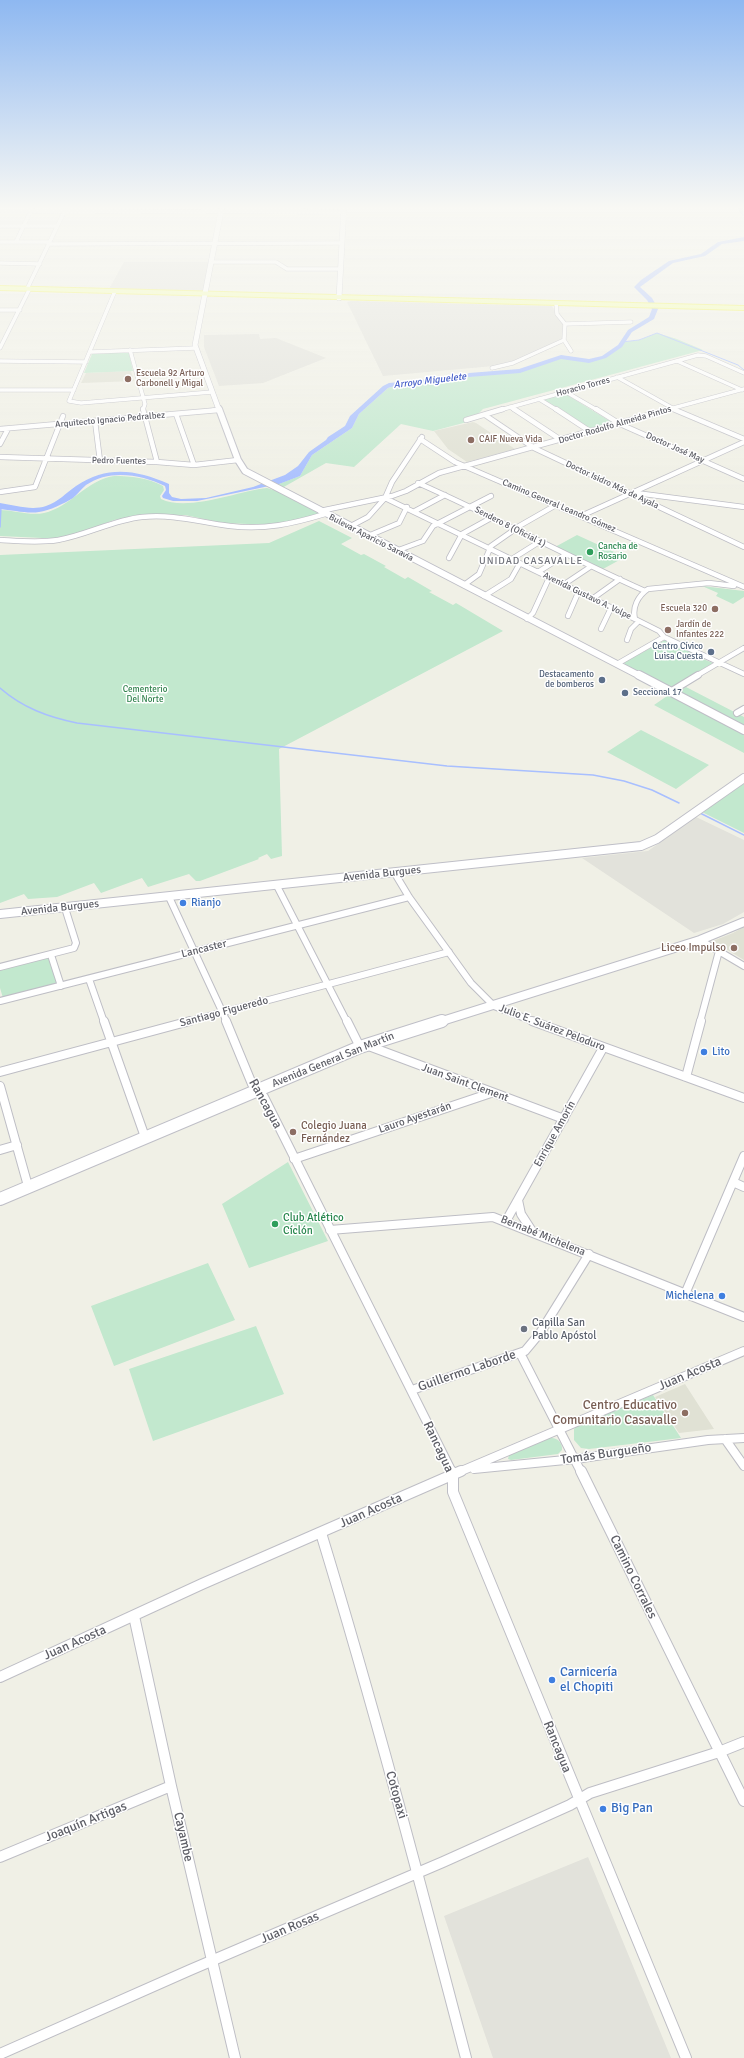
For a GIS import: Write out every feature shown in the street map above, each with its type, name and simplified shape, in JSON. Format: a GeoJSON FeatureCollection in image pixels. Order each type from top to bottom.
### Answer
{"type":"FeatureCollection","features":[{"type":"Feature","properties":{"kind":"main road"},"geometry":{"type":"LineString","coordinates":[[514,302],[744,308]]}},
{"type":"Feature","properties":{"kind":"street"},"geometry":{"type":"LineString","coordinates":[[0,348],[24,302]]}},
{"type":"Feature","properties":{"kind":"street"},"geometry":{"type":"LineString","coordinates":[[111,302],[91,352],[69,400],[71,402],[212,392]]}},
{"type":"Feature","properties":{"kind":"street","name":"Bulevar Aparicio Saravia"},"geometry":{"type":"LineString","coordinates":[[202,302],[195,340],[196,348],[238,460],[245,471],[257,479],[322,513],[744,730]]}},
{"type":"Feature","properties":{"kind":"street"},"geometry":{"type":"LineString","coordinates":[[556,303],[557,314],[565,324],[564,340],[571,351]]}},
{"type":"Feature","properties":{"kind":"street"},"geometry":{"type":"LineString","coordinates":[[0,310],[20,310]]}},
{"type":"Feature","properties":{"kind":"street"},"geometry":{"type":"LineString","coordinates":[[565,324],[576,325],[631,322]]}},
{"type":"Feature","properties":{"kind":"street"},"geometry":{"type":"LineString","coordinates":[[0,334],[7,334]]}},
{"type":"Feature","properties":{"kind":"street"},"geometry":{"type":"LineString","coordinates":[[492,368],[510,364],[564,340]]}},
{"type":"Feature","properties":{"kind":"street"},"geometry":{"type":"LineString","coordinates":[[91,352],[196,348]]}},
{"type":"Feature","properties":{"kind":"street"},"geometry":{"type":"LineString","coordinates":[[130,350],[143,397],[145,416],[157,462]]}},
{"type":"Feature","properties":{"kind":"street","name":"Horacio Torres"},"geometry":{"type":"LineString","coordinates":[[466,420],[701,355],[744,373]]}},
{"type":"Feature","properties":{"kind":"street"},"geometry":{"type":"LineString","coordinates":[[0,361],[86,362]]}},
{"type":"Feature","properties":{"kind":"street"},"geometry":{"type":"LineString","coordinates":[[677,361],[743,390]]}},
{"type":"Feature","properties":{"kind":"street"},"geometry":{"type":"LineString","coordinates":[[617,377],[672,409],[744,439]]}},
{"type":"Feature","properties":{"kind":"street"},"geometry":{"type":"LineString","coordinates":[[0,390],[74,390]]}},
{"type":"Feature","properties":{"kind":"street","name":"Doctor Rodolfo Almeida Pintos"},"geometry":{"type":"LineString","coordinates":[[0,540],[32,542],[58,540],[118,521],[143,517],[177,516],[229,526],[260,528],[288,525],[322,513],[400,493],[439,472],[534,448],[743,390]]}},
{"type":"Feature","properties":{"kind":"street","name":"Doctor José May"},"geometry":{"type":"LineString","coordinates":[[566,392],[620,424],[744,479]]}},
{"type":"Feature","properties":{"kind":"street"},"geometry":{"type":"LineString","coordinates":[[539,399],[591,432]]}},
{"type":"Feature","properties":{"kind":"street"},"geometry":{"type":"LineString","coordinates":[[510,408],[561,440]]}},
{"type":"Feature","properties":{"kind":"street","name":"Arquitecto Ignacio Pedralbez"},"geometry":{"type":"LineString","coordinates":[[0,429],[219,410]]}},
{"type":"Feature","properties":{"kind":"street"},"geometry":{"type":"LineString","coordinates":[[176,414],[194,465]]}},
{"type":"Feature","properties":{"kind":"street","name":"Doctor Isidro Más de Ayala"},"geometry":{"type":"LineString","coordinates":[[485,415],[534,448],[744,547]]}},
{"type":"Feature","properties":{"kind":"street"},"geometry":{"type":"LineString","coordinates":[[0,492],[35,487],[63,416]]}},
{"type":"Feature","properties":{"kind":"street"},"geometry":{"type":"LineString","coordinates":[[95,421],[100,461]]}},
{"type":"Feature","properties":{"kind":"street"},"geometry":{"type":"LineString","coordinates":[[0,444],[8,429]]}},
{"type":"Feature","properties":{"kind":"street","name":"Camino General Leandro Gómez"},"geometry":{"type":"LineString","coordinates":[[385,498],[392,482],[421,438],[455,462],[744,588]]}},
{"type":"Feature","properties":{"kind":"street"},"geometry":{"type":"LineString","coordinates":[[581,516],[744,442]]}},
{"type":"Feature","properties":{"kind":"street","name":"Pedro Fuentes"},"geometry":{"type":"LineString","coordinates":[[0,457],[157,462],[194,465],[238,460]]}},
{"type":"Feature","properties":{"kind":"street","name":"Sendero 8 (Oficial 1)"},"geometry":{"type":"LineString","coordinates":[[418,483],[470,506],[513,530],[590,567],[645,591]]}},
{"type":"Feature","properties":{"kind":"street"},"geometry":{"type":"LineString","coordinates":[[632,494],[647,493],[744,507]]}},
{"type":"Feature","properties":{"kind":"street"},"geometry":{"type":"LineString","coordinates":[[415,511],[445,495]]}},
{"type":"Feature","properties":{"kind":"street"},"geometry":{"type":"LineString","coordinates":[[396,551],[423,542],[433,526],[492,496]]}},
{"type":"Feature","properties":{"kind":"street"},"geometry":{"type":"LineString","coordinates":[[349,527],[368,517],[385,498]]}},
{"type":"Feature","properties":{"kind":"street","name":"Avenida Gustavo A. Volpe"},"geometry":{"type":"LineString","coordinates":[[385,498],[407,507],[578,593],[637,620],[659,631],[664,637],[744,674]]}},
{"type":"Feature","properties":{"kind":"street"},"geometry":{"type":"LineString","coordinates":[[464,586],[477,578],[490,548],[496,541],[556,505]]}},
{"type":"Feature","properties":{"kind":"street"},"geometry":{"type":"LineString","coordinates":[[368,536],[399,523],[407,507]]}},
{"type":"Feature","properties":{"kind":"street"},"geometry":{"type":"LineString","coordinates":[[449,558],[462,534],[491,518]]}},
{"type":"Feature","properties":{"kind":"street"},"geometry":{"type":"LineString","coordinates":[[512,559],[539,542]]}},
{"type":"Feature","properties":{"kind":"street"},"geometry":{"type":"LineString","coordinates":[[538,572],[565,555]]}},
{"type":"Feature","properties":{"kind":"street"},"geometry":{"type":"LineString","coordinates":[[484,596],[511,579],[520,563]]}},
{"type":"Feature","properties":{"kind":"street"},"geometry":{"type":"LineString","coordinates":[[563,585],[590,567]]}},
{"type":"Feature","properties":{"kind":"street"},"geometry":{"type":"LineString","coordinates":[[714,583],[719,576]]}},
{"type":"Feature","properties":{"kind":"street"},"geometry":{"type":"LineString","coordinates":[[527,619],[533,613],[549,578]]}},
{"type":"Feature","properties":{"kind":"street"},"geometry":{"type":"LineString","coordinates":[[592,599],[620,579]]}},
{"type":"Feature","properties":{"kind":"street"},"geometry":{"type":"LineString","coordinates":[[627,640],[631,629],[637,620],[633,614],[636,604],[645,591],[658,587],[714,583],[744,588]]}},
{"type":"Feature","properties":{"kind":"street"},"geometry":{"type":"LineString","coordinates":[[568,616],[578,593]]}},
{"type":"Feature","properties":{"kind":"street"},"geometry":{"type":"LineString","coordinates":[[601,629],[611,608]]}},
{"type":"Feature","properties":{"kind":"street"},"geometry":{"type":"LineString","coordinates":[[617,664],[664,637]]}},
{"type":"Feature","properties":{"kind":"street"},"geometry":{"type":"LineString","coordinates":[[670,692],[744,648]]}},
{"type":"Feature","properties":{"kind":"street"},"geometry":{"type":"LineString","coordinates":[[744,708],[737,713],[744,716]]}},
{"type":"Feature","properties":{"kind":"street","name":"Avenida Burgues"},"geometry":{"type":"LineString","coordinates":[[0,914],[277,886],[641,846],[657,839],[744,778]]}},
{"type":"Feature","properties":{"kind":"street","name":"Julio E. Suárez Peloduro"},"geometry":{"type":"LineString","coordinates":[[394,872],[409,897],[471,983],[494,1006],[603,1048],[744,1098]]}},
{"type":"Feature","properties":{"kind":"street"},"geometry":{"type":"LineString","coordinates":[[277,886],[327,984],[363,1046]]}},
{"type":"Feature","properties":{"kind":"street","name":"Rancagua"},"geometry":{"type":"LineString","coordinates":[[169,897],[222,1012],[252,1084],[264,1097],[412,1390],[453,1475],[453,1492],[686,2058]]}},
{"type":"Feature","properties":{"kind":"street","name":"Lancaster"},"geometry":{"type":"LineString","coordinates":[[0,1001],[409,897]]}},
{"type":"Feature","properties":{"kind":"street"},"geometry":{"type":"LineString","coordinates":[[0,967],[74,948],[76,943],[65,908]]}},
{"type":"Feature","properties":{"kind":"street","name":"Avenida General San Martín"},"geometry":{"type":"LineString","coordinates":[[0,1199],[363,1046],[700,940],[744,922]]}},
{"type":"Feature","properties":{"kind":"street"},"geometry":{"type":"LineString","coordinates":[[700,940],[744,966]]}},
{"type":"Feature","properties":{"kind":"street"},"geometry":{"type":"LineString","coordinates":[[686,1077],[720,951]]}},
{"type":"Feature","properties":{"kind":"street","name":"Santiago Figueredo"},"geometry":{"type":"LineString","coordinates":[[0,1072],[449,952]]}},
{"type":"Feature","properties":{"kind":"street"},"geometry":{"type":"LineString","coordinates":[[51,955],[61,986]]}},
{"type":"Feature","properties":{"kind":"street"},"geometry":{"type":"LineString","coordinates":[[89,978],[145,1137]]}},
{"type":"Feature","properties":{"kind":"street","name":"Juan Saint Clement"},"geometry":{"type":"LineString","coordinates":[[363,1046],[564,1119]]}},
{"type":"Feature","properties":{"kind":"street","name":"Enrique Amorín"},"geometry":{"type":"LineString","coordinates":[[506,1221],[603,1048]]}},
{"type":"Feature","properties":{"kind":"street"},"geometry":{"type":"LineString","coordinates":[[0,1086],[28,1186]]}},
{"type":"Feature","properties":{"kind":"street","name":"Lauro Ayestarán"},"geometry":{"type":"LineString","coordinates":[[294,1159],[491,1093]]}},
{"type":"Feature","properties":{"kind":"street"},"geometry":{"type":"LineString","coordinates":[[0,1150],[16,1145]]}},
{"type":"Feature","properties":{"kind":"street"},"geometry":{"type":"LineString","coordinates":[[686,1294],[744,1156]]}},
{"type":"Feature","properties":{"kind":"street"},"geometry":{"type":"LineString","coordinates":[[733,1182],[744,1187]]}},
{"type":"Feature","properties":{"kind":"street"},"geometry":{"type":"LineString","coordinates":[[518,1200],[521,1214],[532,1232]]}},
{"type":"Feature","properties":{"kind":"street","name":"Bernabé Michelena"},"geometry":{"type":"LineString","coordinates":[[330,1230],[487,1216],[506,1221],[744,1317]]}},
{"type":"Feature","properties":{"kind":"street","name":"Guillermo Laborde"},"geometry":{"type":"LineString","coordinates":[[412,1390],[520,1354],[530,1347],[589,1254]]}},
{"type":"Feature","properties":{"kind":"street","name":"Juan Acosta"},"geometry":{"type":"LineString","coordinates":[[0,1676],[202,1584],[559,1429],[744,1351]]}},
{"type":"Feature","properties":{"kind":"street","name":"Camino Corrales"},"geometry":{"type":"LineString","coordinates":[[520,1354],[575,1459],[744,1801]]}},
{"type":"Feature","properties":{"kind":"street","name":"Tomás Burgueño"},"geometry":{"type":"LineString","coordinates":[[468,1469],[575,1459],[725,1439],[744,1438]]}},
{"type":"Feature","properties":{"kind":"street"},"geometry":{"type":"LineString","coordinates":[[725,1439],[744,1466]]}},
{"type":"Feature","properties":{"kind":"street","name":"Cotopaxi"},"geometry":{"type":"LineString","coordinates":[[321,1533],[357,1652],[418,1872],[466,2058]]}},
{"type":"Feature","properties":{"kind":"street","name":"Cayambe"},"geometry":{"type":"LineString","coordinates":[[134,1616],[171,1786],[235,2058]]}},
{"type":"Feature","properties":{"kind":"street","name":"Juan Rosas"},"geometry":{"type":"LineString","coordinates":[[0,2054],[418,1872],[579,1800],[590,1793],[719,1752],[744,1742]]}},
{"type":"Feature","properties":{"kind":"street","name":"Joaquín Artigas"},"geometry":{"type":"LineString","coordinates":[[0,1857],[171,1786]]}},
{"type":"Feature","properties":{"kind":"shaded area"},"geometry":{"type":"Polygon","coordinates":[[[347,302],[552,306],[563,325],[563,340],[511,362],[494,366],[383,376],[347,302]]]}},
{"type":"Feature","properties":{"kind":"shaded area"},"geometry":{"type":"Polygon","coordinates":[[[259,334],[260,339],[276,338],[326,358],[263,383],[219,386],[204,347],[204,335],[259,334]]]}},
{"type":"Feature","properties":{"kind":"shaded area"},"geometry":{"type":"Polygon","coordinates":[[[131,371],[134,381],[81,383],[86,373],[131,371]]]}},
{"type":"Feature","properties":{"kind":"shaded area","name":"CAIF Nueva Vida"},"geometry":{"type":"Polygon","coordinates":[[[473,422],[515,449],[467,462],[448,449],[434,431],[473,422]]]}},
{"type":"Feature","properties":{"kind":"shaded area"},"geometry":{"type":"Polygon","coordinates":[[[696,817],[744,840],[744,912],[723,924],[694,933],[582,858],[648,851],[696,817]]]}},
{"type":"Feature","properties":{"kind":"shaded area","name":"Liceo Impulso"},"geometry":{"type":"Polygon","coordinates":[[[744,927],[744,960],[713,941],[733,933],[744,927]]]}},
{"type":"Feature","properties":{"kind":"shaded area","name":"Centro Educativo Comunitario Casavalle"},"geometry":{"type":"Polygon","coordinates":[[[685,1384],[714,1429],[679,1433],[655,1397],[685,1384]]]}},
{"type":"Feature","properties":{"kind":"shaded area"},"geometry":{"type":"Polygon","coordinates":[[[588,1857],[671,2058],[493,2058],[444,1916],[588,1857]]]}},
{"type":"Feature","properties":{"kind":"green space"},"geometry":{"type":"Polygon","coordinates":[[[657,333],[677,339],[703,350],[483,409],[471,421],[433,431],[401,424],[354,467],[326,463],[282,488],[276,485],[300,476],[312,455],[352,428],[359,414],[388,388],[398,385],[520,371],[561,357],[597,360],[617,349],[622,342],[639,340],[657,333]]]}},
{"type":"Feature","properties":{"kind":"green space"},"geometry":{"type":"Polygon","coordinates":[[[129,353],[133,371],[84,373],[92,354],[129,353]]]}},
{"type":"Feature","properties":{"kind":"green space"},"geometry":{"type":"Polygon","coordinates":[[[564,393],[613,423],[589,429],[541,400],[564,393]]]}},
{"type":"Feature","properties":{"kind":"green space"},"geometry":{"type":"Polygon","coordinates":[[[127,476],[157,483],[163,486],[164,490],[160,496],[161,499],[172,502],[185,503],[213,500],[267,488],[277,491],[320,514],[273,525],[223,523],[185,515],[137,516],[114,520],[64,539],[0,536],[0,510],[33,514],[44,513],[54,510],[104,478],[127,476]]]}},
{"type":"Feature","properties":{"kind":"green space","name":"Cementerio Del Norte"},"geometry":{"type":"Polygon","coordinates":[[[319,521],[352,538],[341,544],[386,566],[384,567],[405,579],[408,577],[432,591],[429,592],[453,605],[456,603],[503,631],[279,749],[282,856],[271,859],[267,854],[258,858],[259,859],[200,881],[196,881],[189,874],[148,887],[142,878],[101,893],[94,883],[57,897],[28,899],[24,894],[0,903],[0,555],[269,543],[319,521]]]}},
{"type":"Feature","properties":{"kind":"green space","name":"Cancha de Rosario"},"geometry":{"type":"Polygon","coordinates":[[[577,535],[625,557],[603,569],[555,547],[577,535]]]}},
{"type":"Feature","properties":{"kind":"green space"},"geometry":{"type":"Polygon","coordinates":[[[702,586],[744,591],[744,597],[733,604],[716,596],[718,593],[702,586]]]}},
{"type":"Feature","properties":{"kind":"green space"},"geometry":{"type":"Polygon","coordinates":[[[665,640],[673,642],[671,643],[686,650],[688,649],[700,655],[698,657],[713,663],[669,689],[624,665],[625,662],[665,640]]]}},
{"type":"Feature","properties":{"kind":"green space"},"geometry":{"type":"Polygon","coordinates":[[[686,687],[744,717],[744,728],[677,693],[686,687]]]}},
{"type":"Feature","properties":{"kind":"green space"},"geometry":{"type":"Polygon","coordinates":[[[670,694],[744,733],[744,753],[654,705],[670,694]]]}},
{"type":"Feature","properties":{"kind":"green space"},"geometry":{"type":"Polygon","coordinates":[[[641,730],[709,765],[676,789],[607,752],[641,730]]]}},
{"type":"Feature","properties":{"kind":"green space"},"geometry":{"type":"Polygon","coordinates":[[[742,783],[744,784],[744,833],[702,812],[742,783]]]}},
{"type":"Feature","properties":{"kind":"green space"},"geometry":{"type":"Polygon","coordinates":[[[49,957],[58,984],[3,998],[0,988],[0,969],[49,957]]]}},
{"type":"Feature","properties":{"kind":"green space","name":"Club Atlético Cíclón"},"geometry":{"type":"Polygon","coordinates":[[[288,1162],[328,1241],[249,1268],[222,1204],[288,1162]]]}},
{"type":"Feature","properties":{"kind":"green space"},"geometry":{"type":"Polygon","coordinates":[[[208,1263],[235,1320],[114,1366],[91,1306],[208,1263]]]}},
{"type":"Feature","properties":{"kind":"green space"},"geometry":{"type":"Polygon","coordinates":[[[256,1326],[284,1394],[153,1441],[129,1369],[256,1326]]]}},
{"type":"Feature","properties":{"kind":"green space"},"geometry":{"type":"Polygon","coordinates":[[[653,1395],[681,1438],[589,1449],[581,1448],[574,1440],[574,1429],[577,1426],[653,1395]]]}},
{"type":"Feature","properties":{"kind":"green space"},"geometry":{"type":"Polygon","coordinates":[[[550,1438],[555,1438],[562,1447],[562,1450],[558,1454],[511,1460],[508,1459],[509,1455],[550,1438]]]}},
{"type":"Feature","properties":{"kind":"water"},"geometry":{"type":"Polygon","coordinates":[[[484,374],[456,379],[398,385],[388,388],[359,414],[352,428],[312,455],[300,476],[279,484],[197,501],[173,501],[163,498],[162,496],[166,490],[165,486],[136,476],[115,475],[95,480],[86,485],[73,498],[47,510],[30,513],[0,509],[0,503],[29,508],[46,506],[58,500],[88,479],[111,472],[134,473],[157,479],[169,484],[169,493],[172,497],[181,499],[206,498],[253,487],[285,475],[298,466],[309,452],[345,426],[350,416],[383,386],[389,383],[484,374]]]}},
{"type":"Feature","properties":{"kind":"waterway","name":"Arroyo Miguelete"},"geometry":{"type":"LineString","coordinates":[[469,375],[520,371],[561,357],[589,361],[604,357],[620,346],[630,331],[652,318],[655,309],[652,302]]}},
{"type":"Feature","properties":{"kind":"waterway"},"geometry":{"type":"LineString","coordinates":[[622,342],[639,340],[657,333],[738,365],[744,370]]}},
{"type":"Feature","properties":{"kind":"waterway"},"geometry":{"type":"LineString","coordinates":[[0,527],[1,506]]}},
{"type":"Feature","properties":{"kind":"waterway"},"geometry":{"type":"LineString","coordinates":[[0,688],[18,701],[36,711],[77,723],[447,766],[593,775],[624,781],[652,790],[679,803]]}},
{"type":"Feature","properties":{"kind":"waterway"},"geometry":{"type":"LineString","coordinates":[[700,813],[744,835]]}},
{"type":"Feature","properties":{"kind":"place","name":"Escuela 92 Arturo Carbonell y Migal"},"geometry":{"type":"Point","coordinates":[128,379]}},
{"type":"Feature","properties":{"kind":"place","name":"CAIF Nueva Vida"},"geometry":{"type":"Point","coordinates":[471,440]}},
{"type":"Feature","properties":{"kind":"place","name":"Cancha de Rosario"},"geometry":{"type":"Point","coordinates":[590,552]}},
{"type":"Feature","properties":{"kind":"place","name":"Escuela 320"},"geometry":{"type":"Point","coordinates":[715,609]}},
{"type":"Feature","properties":{"kind":"place","name":"Jardín de Infantes 222"},"geometry":{"type":"Point","coordinates":[668,630]}},
{"type":"Feature","properties":{"kind":"place","name":"Centro Cívico Luisa Cuesta"},"geometry":{"type":"Point","coordinates":[711,652]}},
{"type":"Feature","properties":{"kind":"place","name":"Destacamento de bomberos"},"geometry":{"type":"Point","coordinates":[602,680]}},
{"type":"Feature","properties":{"kind":"place","name":"Seccional 17"},"geometry":{"type":"Point","coordinates":[625,693]}},
{"type":"Feature","properties":{"kind":"place","name":"Rianjo"},"geometry":{"type":"Point","coordinates":[183,903]}},
{"type":"Feature","properties":{"kind":"place","name":"Liceo Impulso"},"geometry":{"type":"Point","coordinates":[734,948]}},
{"type":"Feature","properties":{"kind":"place","name":"Lito"},"geometry":{"type":"Point","coordinates":[704,1052]}},
{"type":"Feature","properties":{"kind":"place","name":"Colegio Juana Fernández"},"geometry":{"type":"Point","coordinates":[293,1132]}},
{"type":"Feature","properties":{"kind":"place","name":"Club Atlético Cíclón"},"geometry":{"type":"Point","coordinates":[275,1224]}},
{"type":"Feature","properties":{"kind":"place","name":"Michelena"},"geometry":{"type":"Point","coordinates":[722,1296]}},
{"type":"Feature","properties":{"kind":"place","name":"Capilla San Pablo Apóstol"},"geometry":{"type":"Point","coordinates":[524,1329]}},
{"type":"Feature","properties":{"kind":"place","name":"Centro Educativo Comunitario Casavalle"},"geometry":{"type":"Point","coordinates":[685,1413]}},
{"type":"Feature","properties":{"kind":"place","name":"Carnicería el Chopiti"},"geometry":{"type":"Point","coordinates":[552,1680]}},
{"type":"Feature","properties":{"kind":"place","name":"Big Pan"},"geometry":{"type":"Point","coordinates":[603,1809]}},
{"type":"Feature","properties":{"kind":"district","name":"UNIDAD CASAVALLE"},"geometry":{"type":"Point","coordinates":[531,561]}}]}
